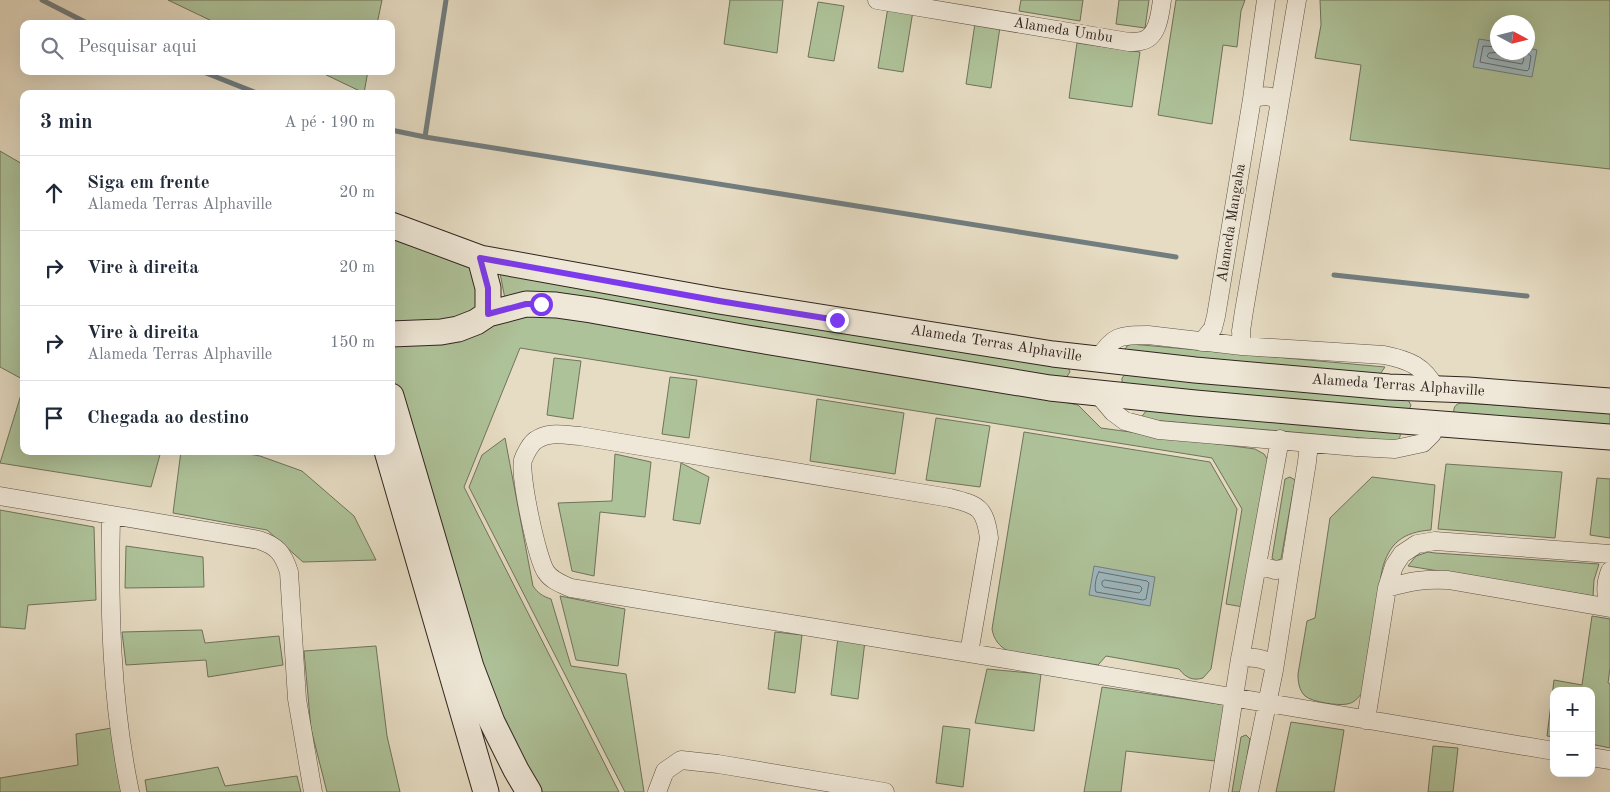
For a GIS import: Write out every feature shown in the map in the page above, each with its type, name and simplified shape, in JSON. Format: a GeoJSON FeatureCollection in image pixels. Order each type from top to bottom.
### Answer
{"type":"FeatureCollection","features":[{"type":"Feature","properties":{"kind":"street","name":"Alameda Umbu"},"geometry":{"type":"LineString","coordinates":[[877,0],[1128,42],[1143,41],[1151,35],[1159,22],[1162,0]]}},
{"type":"Feature","properties":{"kind":"street"},"geometry":{"type":"LineString","coordinates":[[1266,2],[1282,10],[1296,5]]}},
{"type":"Feature","properties":{"kind":"street","name":"Alameda Mangaba"},"geometry":{"type":"LineString","coordinates":[[1202,342],[1213,328],[1216,316],[1266,2]]}},
{"type":"Feature","properties":{"kind":"street","name":"Alameda Mangaba"},"geometry":{"type":"LineString","coordinates":[[1242,346],[1241,331],[1244,311],[1296,5]]}},
{"type":"Feature","properties":{"kind":"street"},"geometry":{"type":"LineString","coordinates":[[1252,99],[1264,96],[1280,101]]}},
{"type":"Feature","properties":{"kind":"street","name":"Alameda Terras Alphaville"},"geometry":{"type":"LineString","coordinates":[[395,226],[480,258],[719,301],[1054,354],[1098,360],[1370,385],[1468,390],[1610,401]]}},
{"type":"Feature","properties":{"kind":"street"},"geometry":{"type":"LineString","coordinates":[[480,258],[488,288],[488,314]]}},
{"type":"Feature","properties":{"kind":"street"},"geometry":{"type":"LineString","coordinates":[[395,340],[450,330],[476,322],[488,314],[526,304],[556,305],[1040,386],[1195,404],[1610,436]]}},
{"type":"Feature","properties":{"kind":"street"},"geometry":{"type":"LineString","coordinates":[[1148,335],[1242,346],[1384,355],[1419,367],[1430,376],[1436,389],[1435,423],[1432,434],[1423,443],[1408,447],[1376,448],[1159,430],[1125,421],[1113,412],[1096,392],[1095,377],[1098,360],[1105,348],[1121,336],[1148,335]]}},
{"type":"Feature","properties":{"kind":"street"},"geometry":{"type":"LineString","coordinates":[[395,410],[471,667],[492,722],[529,792]]}},
{"type":"Feature","properties":{"kind":"street"},"geometry":{"type":"LineString","coordinates":[[969,652],[989,538],[987,522],[982,512],[971,503],[573,436],[550,434],[534,441],[523,460],[523,478],[539,556],[546,572],[556,582],[572,588],[969,652],[1550,750]]}},
{"type":"Feature","properties":{"kind":"street"},"geometry":{"type":"LineString","coordinates":[[1219,792],[1240,658],[1280,440]]}},
{"type":"Feature","properties":{"kind":"street"},"geometry":{"type":"LineString","coordinates":[[1249,792],[1275,664],[1309,442]]}},
{"type":"Feature","properties":{"kind":"street"},"geometry":{"type":"LineString","coordinates":[[388,455],[486,792]]}},
{"type":"Feature","properties":{"kind":"street"},"geometry":{"type":"LineString","coordinates":[[0,496],[259,540],[270,544],[278,550],[286,561],[289,572],[297,699],[313,792]]}},
{"type":"Feature","properties":{"kind":"street"},"geometry":{"type":"LineString","coordinates":[[111,516],[110,570],[113,665],[121,750],[130,792]]}},
{"type":"Feature","properties":{"kind":"street"},"geometry":{"type":"LineString","coordinates":[[1366,720],[1387,588],[1394,566],[1402,554],[1417,544],[1435,541],[1610,554]]}},
{"type":"Feature","properties":{"kind":"street"},"geometry":{"type":"LineString","coordinates":[[1257,565],[1276,570],[1290,568]]}},
{"type":"Feature","properties":{"kind":"street"},"geometry":{"type":"LineString","coordinates":[[1610,570],[1606,584],[1606,597],[1610,607]]}},
{"type":"Feature","properties":{"kind":"street"},"geometry":{"type":"LineString","coordinates":[[1387,588],[1412,580],[1448,580],[1610,607]]}},
{"type":"Feature","properties":{"kind":"street"},"geometry":{"type":"LineString","coordinates":[[1240,658],[1257,658],[1275,664]]}},
{"type":"Feature","properties":{"kind":"street"},"geometry":{"type":"LineString","coordinates":[[1595,758],[1610,760]]}},
{"type":"Feature","properties":{"kind":"street"},"geometry":{"type":"LineString","coordinates":[[657,792],[665,771],[681,760],[718,764],[885,792]]}},
{"type":"Feature","properties":{"kind":"green space"},"geometry":{"type":"Polygon","coordinates":[[[168,0],[382,0],[378,20],[210,20],[168,0]]]}},
{"type":"Feature","properties":{"kind":"green space"},"geometry":{"type":"Polygon","coordinates":[[[730,0],[783,0],[777,53],[724,44],[730,0]]]}},
{"type":"Feature","properties":{"kind":"green space"},"geometry":{"type":"Polygon","coordinates":[[[1021,0],[1083,0],[1080,21],[1019,11],[1021,0]]]}},
{"type":"Feature","properties":{"kind":"green space"},"geometry":{"type":"Polygon","coordinates":[[[1119,0],[1149,0],[1145,28],[1116,24],[1119,0]]]}},
{"type":"Feature","properties":{"kind":"green space"},"geometry":{"type":"Polygon","coordinates":[[[1176,0],[1245,0],[1241,11],[1237,47],[1223,45],[1212,124],[1158,115],[1176,0]]]}},
{"type":"Feature","properties":{"kind":"green space"},"geometry":{"type":"Polygon","coordinates":[[[1320,0],[1610,0],[1610,169],[1350,140],[1361,65],[1315,58],[1321,25],[1320,0]]]}},
{"type":"Feature","properties":{"kind":"green space"},"geometry":{"type":"Polygon","coordinates":[[[818,2],[844,6],[834,61],[808,57],[818,2]]]}},
{"type":"Feature","properties":{"kind":"green space"},"geometry":{"type":"Polygon","coordinates":[[[888,7],[913,11],[903,72],[878,68],[888,7]]]}},
{"type":"Feature","properties":{"kind":"green space"},"geometry":{"type":"Polygon","coordinates":[[[975,23],[1000,27],[991,88],[966,84],[975,23]]]}},
{"type":"Feature","properties":{"kind":"green space"},"geometry":{"type":"Polygon","coordinates":[[[1077,43],[1140,52],[1132,107],[1069,98],[1077,43]]]}},
{"type":"Feature","properties":{"kind":"green space"},"geometry":{"type":"Polygon","coordinates":[[[326,75],[367,75],[365,90],[358,90],[326,75]]]}},
{"type":"Feature","properties":{"kind":"green space"},"geometry":{"type":"Polygon","coordinates":[[[0,151],[20,163],[20,378],[0,367],[0,151]]]}},
{"type":"Feature","properties":{"kind":"green space"},"geometry":{"type":"Polygon","coordinates":[[[395,237],[475,267],[477,307],[461,316],[436,323],[395,322],[395,237]]]}},
{"type":"Feature","properties":{"kind":"green space"},"geometry":{"type":"Polygon","coordinates":[[[500,273],[1068,367],[1070,372],[1066,378],[505,299],[500,273]]]}},
{"type":"Feature","properties":{"kind":"green space"},"geometry":{"type":"Polygon","coordinates":[[[526,304],[747,338],[1078,405],[1101,428],[1255,449],[1264,454],[1268,460],[1249,608],[1226,604],[1242,509],[1212,458],[520,348],[464,487],[619,792],[529,792],[516,770],[395,408],[395,343],[399,334],[526,304]]]}},
{"type":"Feature","properties":{"kind":"green space"},"geometry":{"type":"Polygon","coordinates":[[[1131,344],[1385,367],[1376,380],[1124,351],[1131,344]]]}},
{"type":"Feature","properties":{"kind":"green space"},"geometry":{"type":"Polygon","coordinates":[[[554,358],[581,361],[573,419],[547,415],[554,358]]]}},
{"type":"Feature","properties":{"kind":"green space"},"geometry":{"type":"Polygon","coordinates":[[[1126,373],[1408,400],[1411,405],[1409,410],[1122,384],[1122,378],[1126,373]]]}},
{"type":"Feature","properties":{"kind":"green space"},"geometry":{"type":"Polygon","coordinates":[[[670,377],[697,380],[689,438],[662,434],[670,377]]]}},
{"type":"Feature","properties":{"kind":"green space"},"geometry":{"type":"Polygon","coordinates":[[[20,398],[20,455],[160,455],[151,487],[0,463],[20,398]]]}},
{"type":"Feature","properties":{"kind":"green space"},"geometry":{"type":"Polygon","coordinates":[[[817,399],[904,413],[895,474],[810,461],[817,399]]]}},
{"type":"Feature","properties":{"kind":"green space"},"geometry":{"type":"Polygon","coordinates":[[[1461,403],[1610,411],[1610,427],[1454,414],[1455,407],[1461,403]]]}},
{"type":"Feature","properties":{"kind":"green space"},"geometry":{"type":"Polygon","coordinates":[[[1149,407],[1400,432],[1400,438],[1397,441],[1140,419],[1149,407]]]}},
{"type":"Feature","properties":{"kind":"green space"},"geometry":{"type":"Polygon","coordinates":[[[936,418],[990,426],[980,487],[926,480],[936,418]]]}},
{"type":"Feature","properties":{"kind":"green space"},"geometry":{"type":"Polygon","coordinates":[[[1024,432],[1210,462],[1237,509],[1211,669],[1203,678],[1190,678],[1179,669],[1106,656],[1098,665],[1008,651],[997,642],[992,629],[1024,432]]]}},
{"type":"Feature","properties":{"kind":"green space"},"geometry":{"type":"Polygon","coordinates":[[[505,438],[533,586],[540,594],[551,599],[571,666],[626,674],[644,792],[625,792],[469,487],[482,455],[505,438]]]}},
{"type":"Feature","properties":{"kind":"green space"},"geometry":{"type":"Polygon","coordinates":[[[615,454],[651,462],[645,517],[600,512],[594,576],[572,571],[558,503],[612,501],[615,454]]]}},
{"type":"Feature","properties":{"kind":"green space"},"geometry":{"type":"Polygon","coordinates":[[[180,455],[260,456],[302,471],[354,516],[376,560],[303,562],[267,530],[173,513],[180,455]]]}},
{"type":"Feature","properties":{"kind":"green space"},"geometry":{"type":"Polygon","coordinates":[[[681,463],[709,477],[700,524],[673,520],[681,463]]]}},
{"type":"Feature","properties":{"kind":"green space"},"geometry":{"type":"Polygon","coordinates":[[[1446,464],[1562,472],[1555,538],[1438,529],[1446,464]]]}},
{"type":"Feature","properties":{"kind":"green space"},"geometry":{"type":"Polygon","coordinates":[[[1290,477],[1295,480],[1281,559],[1276,561],[1272,558],[1285,479],[1290,477]]]}},
{"type":"Feature","properties":{"kind":"green space"},"geometry":{"type":"Polygon","coordinates":[[[1372,477],[1435,485],[1431,530],[1405,536],[1393,546],[1385,561],[1362,693],[1354,701],[1347,704],[1319,702],[1303,694],[1299,686],[1298,674],[1307,621],[1315,618],[1330,518],[1372,477]]]}},
{"type":"Feature","properties":{"kind":"green space"},"geometry":{"type":"Polygon","coordinates":[[[1597,478],[1610,479],[1610,538],[1590,535],[1597,478]]]}},
{"type":"Feature","properties":{"kind":"green space"},"geometry":{"type":"Polygon","coordinates":[[[0,510],[94,527],[96,600],[28,605],[25,629],[0,627],[0,510]]]}},
{"type":"Feature","properties":{"kind":"green space"},"geometry":{"type":"Polygon","coordinates":[[[126,546],[203,557],[204,587],[125,588],[126,546]]]}},
{"type":"Feature","properties":{"kind":"green space"},"geometry":{"type":"Polygon","coordinates":[[[1428,552],[1599,564],[1594,580],[1593,596],[1408,566],[1416,556],[1428,552]]]}},
{"type":"Feature","properties":{"kind":"green space"},"geometry":{"type":"Polygon","coordinates":[[[560,596],[625,609],[618,666],[576,660],[560,596]]]}},
{"type":"Feature","properties":{"kind":"green space"},"geometry":{"type":"Polygon","coordinates":[[[1592,616],[1610,619],[1610,668],[1608,683],[1610,684],[1610,748],[1595,745],[1595,687],[1553,687],[1554,680],[1582,685],[1592,616]]]}},
{"type":"Feature","properties":{"kind":"green space"},"geometry":{"type":"Polygon","coordinates":[[[202,630],[205,643],[279,636],[283,665],[208,677],[206,660],[126,665],[122,632],[202,630]]]}},
{"type":"Feature","properties":{"kind":"green space"},"geometry":{"type":"Polygon","coordinates":[[[775,632],[802,635],[795,693],[768,689],[775,632]]]}},
{"type":"Feature","properties":{"kind":"green space"},"geometry":{"type":"Polygon","coordinates":[[[838,637],[865,641],[858,699],[831,695],[838,637]]]}},
{"type":"Feature","properties":{"kind":"green space"},"geometry":{"type":"Polygon","coordinates":[[[376,646],[387,736],[400,792],[327,792],[311,729],[304,651],[376,646]]]}},
{"type":"Feature","properties":{"kind":"green space"},"geometry":{"type":"Polygon","coordinates":[[[987,669],[1041,674],[1034,731],[975,723],[987,669]]]}},
{"type":"Feature","properties":{"kind":"green space"},"geometry":{"type":"Polygon","coordinates":[[[1102,687],[1226,705],[1215,761],[1126,751],[1121,792],[1084,792],[1102,687]]]}},
{"type":"Feature","properties":{"kind":"green space"},"geometry":{"type":"Polygon","coordinates":[[[1550,712],[1550,736],[1547,736],[1550,712]]]}},
{"type":"Feature","properties":{"kind":"green space"},"geometry":{"type":"Polygon","coordinates":[[[1291,722],[1344,730],[1334,792],[1276,792],[1291,722]]]}},
{"type":"Feature","properties":{"kind":"green space"},"geometry":{"type":"Polygon","coordinates":[[[943,726],[970,729],[963,787],[936,783],[943,726]]]}},
{"type":"Feature","properties":{"kind":"green space"},"geometry":{"type":"Polygon","coordinates":[[[112,728],[124,792],[0,792],[0,778],[78,765],[76,734],[112,728]]]}},
{"type":"Feature","properties":{"kind":"green space"},"geometry":{"type":"Polygon","coordinates":[[[1246,735],[1250,739],[1241,792],[1232,792],[1241,737],[1246,735]]]}},
{"type":"Feature","properties":{"kind":"green space"},"geometry":{"type":"Polygon","coordinates":[[[1433,746],[1458,748],[1453,792],[1428,792],[1433,746]]]}},
{"type":"Feature","properties":{"kind":"green space"},"geometry":{"type":"Polygon","coordinates":[[[218,767],[225,786],[297,776],[301,792],[147,792],[145,780],[218,767]]]}},
{"type":"Feature","properties":{"kind":"water"},"geometry":{"type":"Polygon","coordinates":[[[1479,39],[1490,41],[1490,60],[1535,60],[1535,50],[1537,50],[1532,77],[1473,67],[1479,39]]]}},
{"type":"Feature","properties":{"kind":"water"},"geometry":{"type":"Polygon","coordinates":[[[1094,566],[1155,577],[1150,606],[1089,595],[1094,566]]]}},
{"type":"Feature","properties":{"kind":"waterway"},"geometry":{"type":"LineString","coordinates":[[42,0],[81,20]]}},
{"type":"Feature","properties":{"kind":"waterway"},"geometry":{"type":"LineString","coordinates":[[425,137],[446,0]]}},
{"type":"Feature","properties":{"kind":"waterway"},"geometry":{"type":"LineString","coordinates":[[211,75],[249,90]]}},
{"type":"Feature","properties":{"kind":"waterway"},"geometry":{"type":"LineString","coordinates":[[395,131],[1176,257]]}},
{"type":"Feature","properties":{"kind":"waterway"},"geometry":{"type":"LineString","coordinates":[[1334,275],[1527,296]]}},
{"type":"Feature","properties":{"kind":"route"},"geometry":{"type":"LineString","coordinates":[[541,304],[526,304],[488,314],[488,288],[480,258],[837,320]]}}]}
